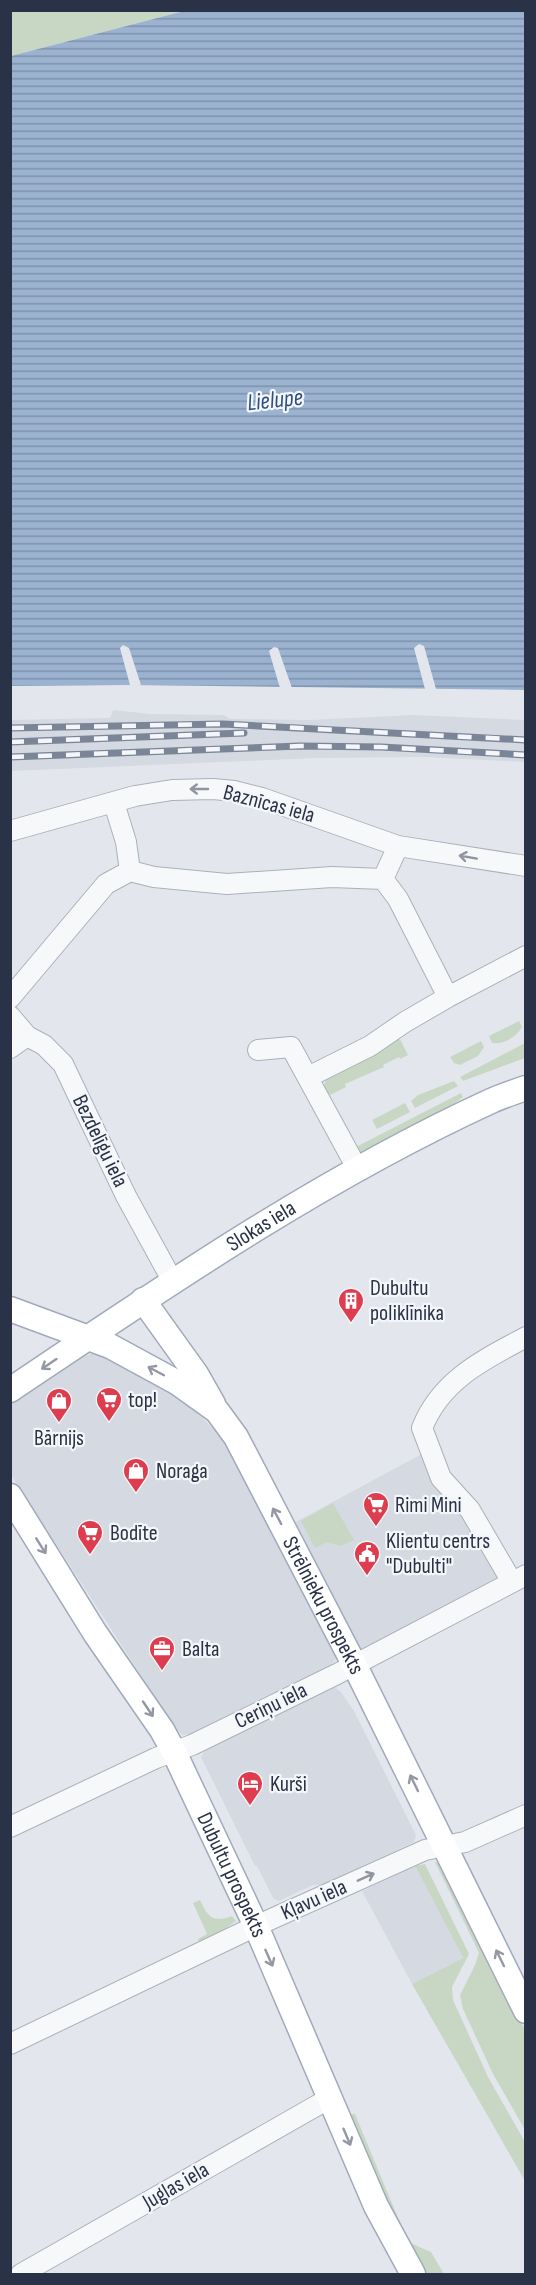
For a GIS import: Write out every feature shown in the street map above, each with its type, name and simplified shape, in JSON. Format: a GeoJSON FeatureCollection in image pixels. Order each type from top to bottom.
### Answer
{"type":"FeatureCollection","features":[{"type":"Feature","properties":{"kind":"main road","name":"Slokas iela"},"geometry":{"type":"LineString","coordinates":[[10,1390],[172,1281],[358,1170],[447,1122],[494,1100],[524,1093]]}},
{"type":"Feature","properties":{"kind":"main road"},"geometry":{"type":"LineString","coordinates":[[143,1300],[196,1374],[218,1412]]}},
{"type":"Feature","properties":{"kind":"main road","name":"Strēlnieku prospekts"},"geometry":{"type":"LineString","coordinates":[[10,1310],[110,1346],[178,1383],[218,1412],[236,1437],[354,1664],[525,2011]]}},
{"type":"Feature","properties":{"kind":"main road","name":"Dubultu prospekts"},"geometry":{"type":"LineString","coordinates":[[10,1496],[174,1752],[256,1926],[376,2206],[413,2274]]}},
{"type":"Feature","properties":{"kind":"street","name":"Baznīcas iela"},"geometry":{"type":"LineString","coordinates":[[10,831],[135,796],[172,790],[234,791],[320,817],[398,846],[525,866]]}},
{"type":"Feature","properties":{"kind":"street"},"geometry":{"type":"LineString","coordinates":[[114,802],[126,842],[130,871]]}},
{"type":"Feature","properties":{"kind":"street"},"geometry":{"type":"LineString","coordinates":[[383,879],[398,846]]}},
{"type":"Feature","properties":{"kind":"street"},"geometry":{"type":"LineString","coordinates":[[10,998],[106,884],[130,871],[154,877],[227,884],[332,877],[383,879]]}},
{"type":"Feature","properties":{"kind":"street"},"geometry":{"type":"LineString","coordinates":[[383,879],[398,899],[448,997]]}},
{"type":"Feature","properties":{"kind":"street"},"geometry":{"type":"LineString","coordinates":[[308,1077],[370,1046],[448,997],[525,956]]}},
{"type":"Feature","properties":{"kind":"street","name":"Bezdelīgu iela"},"geometry":{"type":"LineString","coordinates":[[10,1016],[27,1036],[44,1045],[63,1064],[126,1196],[172,1281]]}},
{"type":"Feature","properties":{"kind":"street"},"geometry":{"type":"LineString","coordinates":[[10,1048],[27,1036]]}},
{"type":"Feature","properties":{"kind":"street"},"geometry":{"type":"LineString","coordinates":[[258,1050],[291,1047],[358,1170]]}},
{"type":"Feature","properties":{"kind":"street"},"geometry":{"type":"LineString","coordinates":[[519,1578],[470,1510],[441,1478],[422,1428],[430,1408],[465,1372],[525,1337]]}},
{"type":"Feature","properties":{"kind":"street","name":"Ceriņu iela"},"geometry":{"type":"LineString","coordinates":[[10,1827],[156,1758],[174,1752],[354,1664],[519,1578]]}},
{"type":"Feature","properties":{"kind":"street","name":"Kļavu iela"},"geometry":{"type":"LineString","coordinates":[[10,2044],[256,1926],[425,1851],[465,1842],[525,1815]]}},
{"type":"Feature","properties":{"kind":"street","name":"Juglas iela"},"geometry":{"type":"LineString","coordinates":[[21,2274],[330,2098]]}},
{"type":"Feature","properties":{"kind":"shaded area"},"geometry":{"type":"Polygon","coordinates":[[[113,710],[150,714],[224,715],[230,719],[311,720],[413,715],[525,720],[525,762],[426,757],[316,758],[11,771],[11,720],[110,718],[113,710]]]}},
{"type":"Feature","properties":{"kind":"shaded area"},"geometry":{"type":"Polygon","coordinates":[[[93,1353],[110,1356],[139,1371],[188,1404],[226,1441],[339,1656],[327,1669],[191,1734],[183,1735],[176,1729],[11,1475],[10,1403],[43,1384],[75,1360],[93,1353]]]}},
{"type":"Feature","properties":{"kind":"shaded area"},"geometry":{"type":"Polygon","coordinates":[[[429,1450],[500,1579],[361,1649],[292,1524],[429,1450]]]}},
{"type":"Feature","properties":{"kind":"shaded area"},"geometry":{"type":"Polygon","coordinates":[[[332,1685],[341,1692],[354,1711],[416,1835],[414,1842],[322,1885],[313,1885],[279,1901],[273,1898],[255,1866],[201,1757],[206,1749],[332,1685]]]}},
{"type":"Feature","properties":{"kind":"shaded area"},"geometry":{"type":"Polygon","coordinates":[[[415,1866],[463,1958],[412,1984],[362,1891],[415,1866]]]}},
{"type":"Feature","properties":{"kind":"green space"},"geometry":{"type":"Polygon","coordinates":[[[11,11],[184,11],[11,56],[11,11]]]}},
{"type":"Feature","properties":{"kind":"green space"},"geometry":{"type":"Polygon","coordinates":[[[519,1021],[522,1027],[513,1037],[501,1043],[492,1043],[489,1036],[519,1021]]]}},
{"type":"Feature","properties":{"kind":"green space"},"geometry":{"type":"Polygon","coordinates":[[[395,1035],[408,1055],[400,1059],[399,1057],[383,1065],[384,1067],[345,1084],[346,1087],[330,1095],[324,1086],[326,1078],[395,1035]]]}},
{"type":"Feature","properties":{"kind":"green space"},"geometry":{"type":"Polygon","coordinates":[[[481,1041],[484,1047],[478,1056],[460,1065],[454,1063],[450,1057],[481,1041]]]}},
{"type":"Feature","properties":{"kind":"green space"},"geometry":{"type":"Polygon","coordinates":[[[525,1043],[525,1058],[463,1081],[460,1077],[525,1043]]]}},
{"type":"Feature","properties":{"kind":"green space"},"geometry":{"type":"Polygon","coordinates":[[[454,1081],[458,1086],[415,1108],[411,1101],[418,1095],[454,1081]]]}},
{"type":"Feature","properties":{"kind":"green space"},"geometry":{"type":"Polygon","coordinates":[[[461,1093],[463,1097],[434,1118],[364,1154],[358,1154],[354,1148],[461,1093]]]}},
{"type":"Feature","properties":{"kind":"green space"},"geometry":{"type":"Polygon","coordinates":[[[405,1103],[410,1112],[377,1129],[372,1120],[405,1103]]]}},
{"type":"Feature","properties":{"kind":"green space"},"geometry":{"type":"Polygon","coordinates":[[[333,1503],[354,1540],[341,1546],[327,1542],[315,1548],[301,1521],[333,1503]]]}},
{"type":"Feature","properties":{"kind":"green space"},"geometry":{"type":"Polygon","coordinates":[[[435,1862],[443,1864],[525,2030],[525,2130],[493,2074],[463,2009],[460,1995],[479,1953],[435,1862]]]}},
{"type":"Feature","properties":{"kind":"green space"},"geometry":{"type":"Polygon","coordinates":[[[425,1864],[469,1954],[452,1987],[453,2000],[488,2077],[525,2142],[525,2181],[412,1984],[463,1958],[415,1866],[425,1864]]]}},
{"type":"Feature","properties":{"kind":"green space"},"geometry":{"type":"Polygon","coordinates":[[[200,1900],[212,1917],[220,1919],[232,1916],[236,1921],[226,1928],[228,1932],[200,1945],[198,1939],[207,1934],[193,1903],[200,1900]]]}},
{"type":"Feature","properties":{"kind":"green space"},"geometry":{"type":"Polygon","coordinates":[[[347,2114],[355,2114],[408,2242],[431,2252],[444,2274],[422,2274],[405,2245],[347,2114]]]}},
{"type":"Feature","properties":{"kind":"water","name":"Lielupe"},"geometry":{"type":"Polygon","coordinates":[[[184,11],[525,11],[525,690],[130,685],[11,686],[11,56],[184,11]]]}},
{"type":"Feature","properties":{"kind":"pier"},"geometry":{"type":"Polygon","coordinates":[[[419,644],[424,646],[436,689],[425,689],[414,648],[419,644]]]}},
{"type":"Feature","properties":{"kind":"pier"},"geometry":{"type":"Polygon","coordinates":[[[123,645],[129,648],[141,685],[130,685],[120,648],[123,645]]]}},
{"type":"Feature","properties":{"kind":"pier"},"geometry":{"type":"Polygon","coordinates":[[[274,647],[278,648],[292,688],[280,688],[269,651],[274,647]]]}},
{"type":"Feature","properties":{"kind":"railway"},"geometry":{"type":"LineString","coordinates":[[10,728],[223,724],[526,740]]}},
{"type":"Feature","properties":{"kind":"railway"},"geometry":{"type":"LineString","coordinates":[[10,742],[244,733]]}},
{"type":"Feature","properties":{"kind":"railway"},"geometry":{"type":"LineString","coordinates":[[10,757],[300,746],[381,747],[526,755]]}},
{"type":"Feature","properties":{"kind":"place","name":"Dubultu poliklīnika"},"geometry":{"type":"Point","coordinates":[351,1324]}},
{"type":"Feature","properties":{"kind":"place","name":"top!"},"geometry":{"type":"Point","coordinates":[109,1423]}},
{"type":"Feature","properties":{"kind":"place","name":"Bārnijs"},"geometry":{"type":"Point","coordinates":[59,1424]}},
{"type":"Feature","properties":{"kind":"place","name":"Noraga"},"geometry":{"type":"Point","coordinates":[136,1494]}},
{"type":"Feature","properties":{"kind":"place","name":"Rimi Mini"},"geometry":{"type":"Point","coordinates":[376,1528]}},
{"type":"Feature","properties":{"kind":"place","name":"Bodīte"},"geometry":{"type":"Point","coordinates":[90,1556]}},
{"type":"Feature","properties":{"kind":"place","name":"Klientu centrs \"Dubulti\""},"geometry":{"type":"Point","coordinates":[367,1577]}},
{"type":"Feature","properties":{"kind":"place","name":"Balta"},"geometry":{"type":"Point","coordinates":[162,1672]}},
{"type":"Feature","properties":{"kind":"place","name":"Kurši"},"geometry":{"type":"Point","coordinates":[250,1807]}}]}
